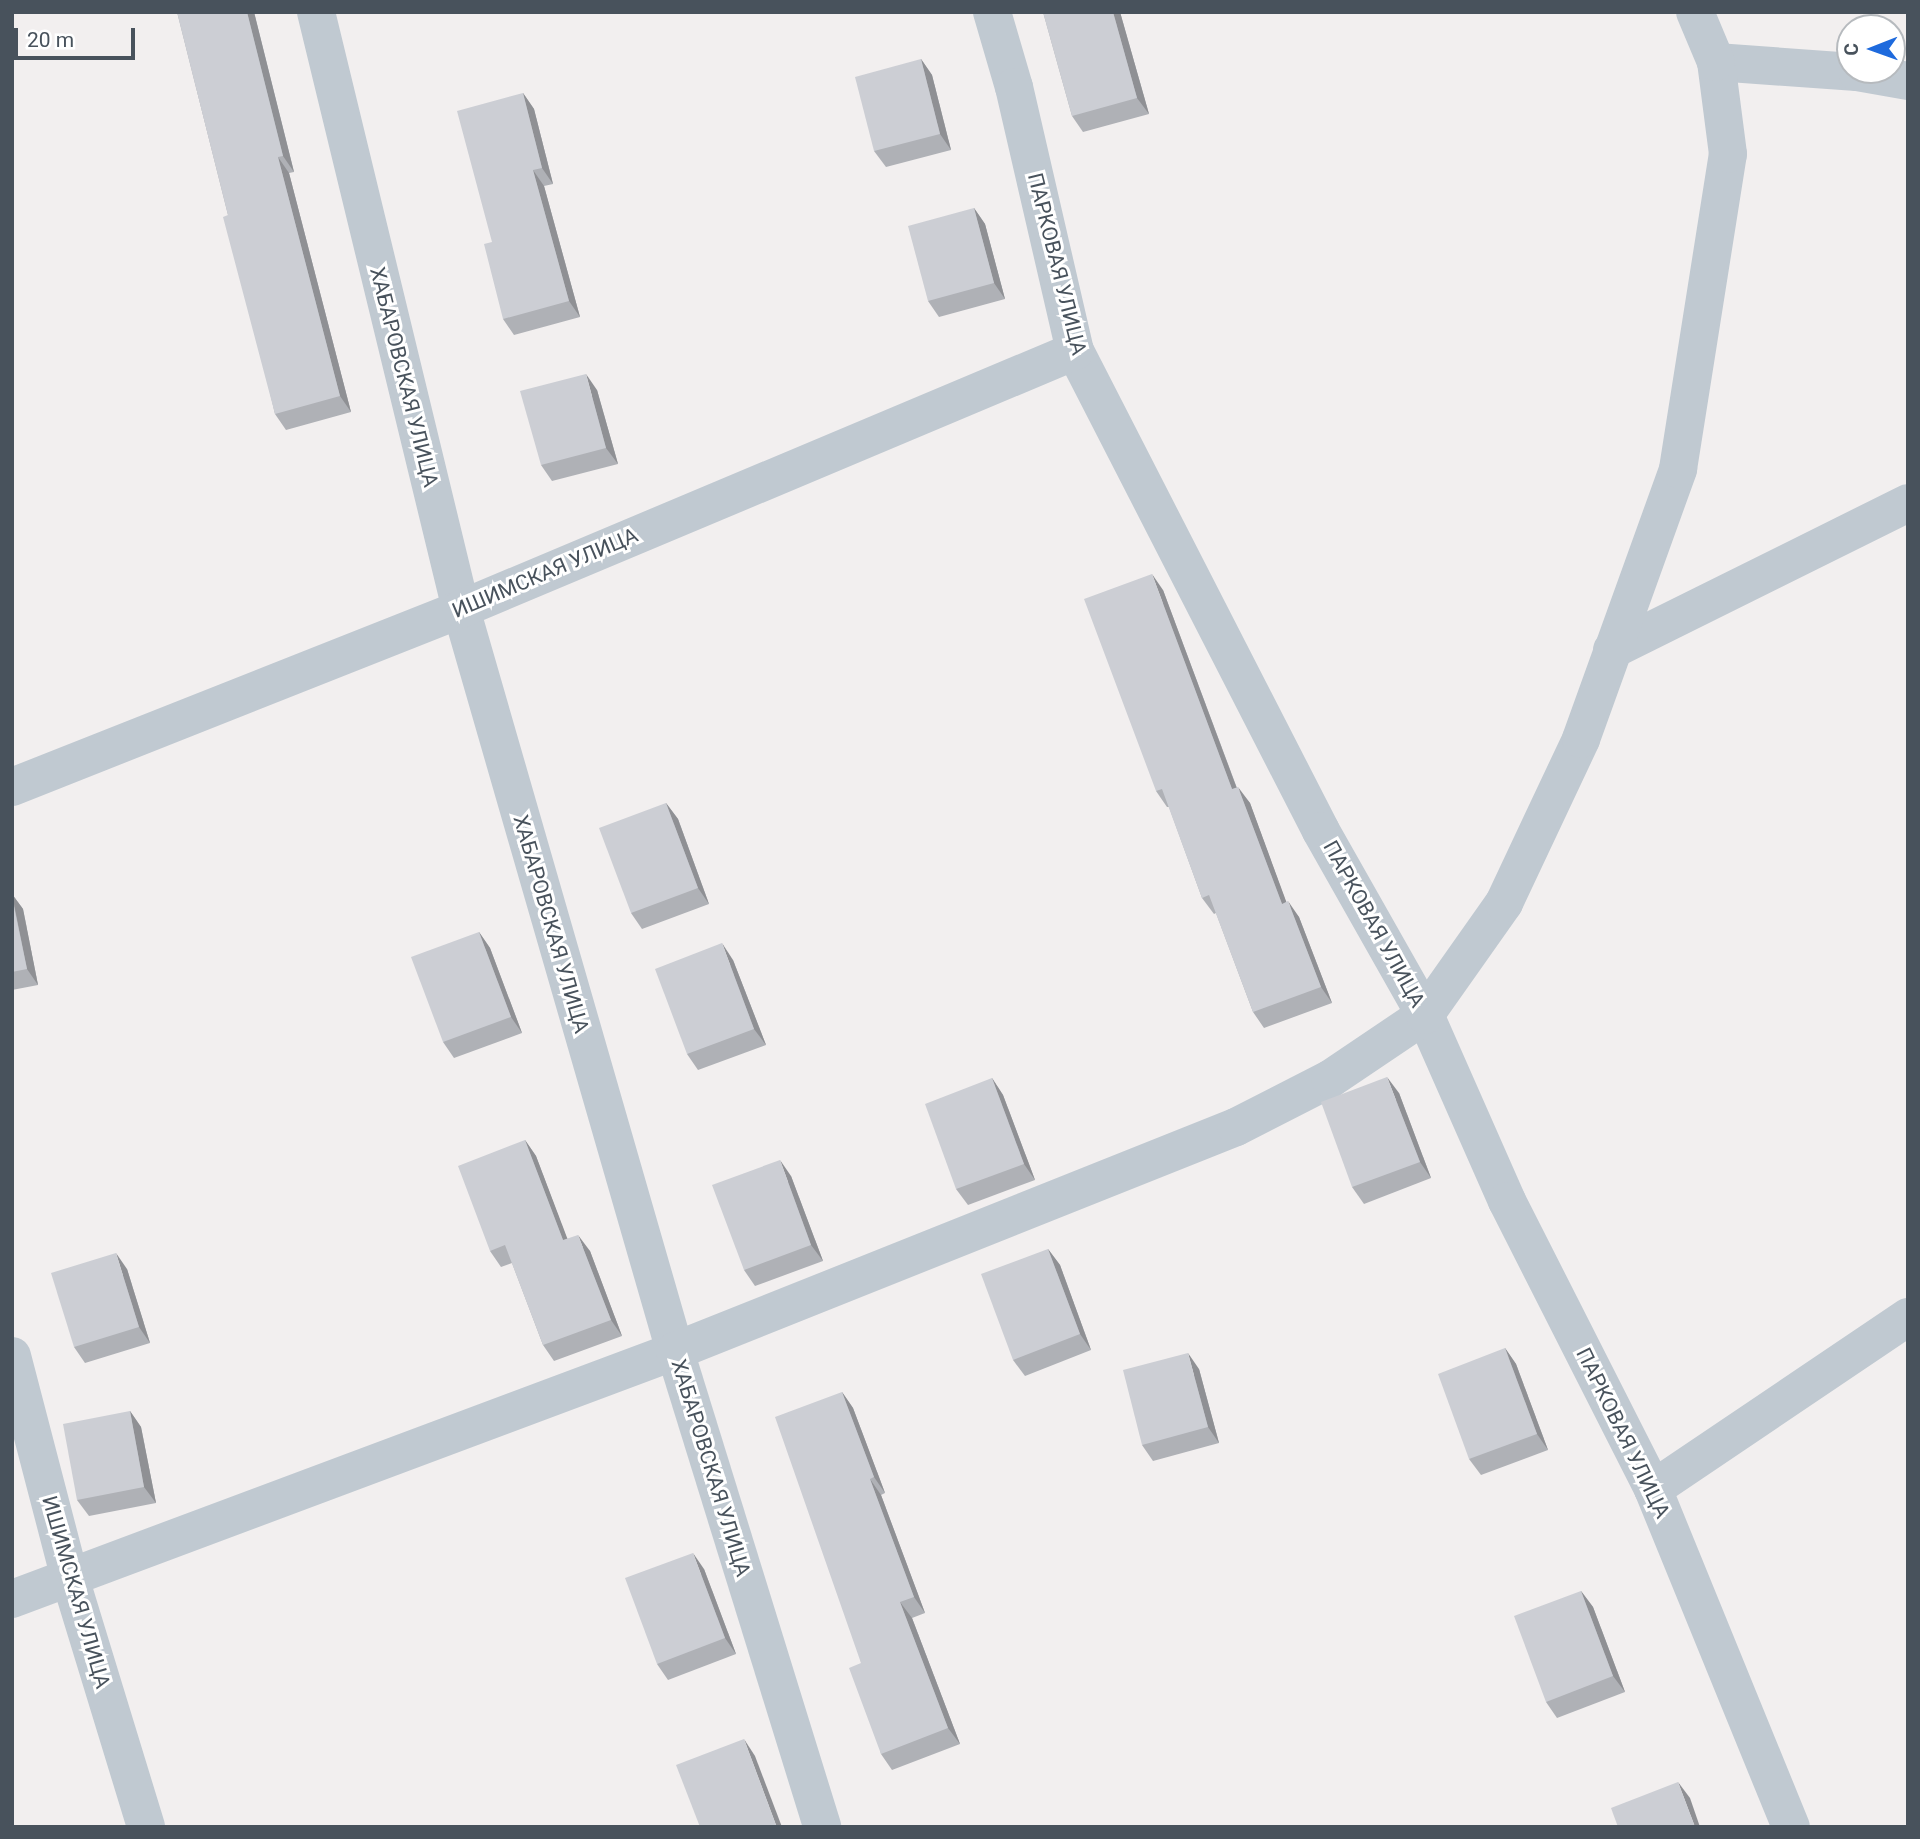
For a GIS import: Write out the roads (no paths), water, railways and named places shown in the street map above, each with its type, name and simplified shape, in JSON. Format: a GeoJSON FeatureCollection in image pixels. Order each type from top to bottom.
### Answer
{"type":"FeatureCollection","features":[{"type":"Feature","properties":{"kind":"street","name":"ХАБАРОВСКАЯ УЛИЦА"},"geometry":{"type":"LineString","coordinates":[[316,12],[460,609],[675,1351],[822,1827]]}},
{"type":"Feature","properties":{"kind":"street","name":"ПАРКОВАЯ УЛИЦА"},"geometry":{"type":"LineString","coordinates":[[992,12],[1014,87],[1075,351],[1315,819],[1425,1015],[1507,1201],[1653,1489],[1791,1827]]}},
{"type":"Feature","properties":{"kind":"street"},"geometry":{"type":"LineString","coordinates":[[12,1598],[675,1351],[1236,1126],[1330,1079],[1425,1015],[1504,903],[1581,739],[1678,469],[1728,154],[1716,62],[1695,12]]}},
{"type":"Feature","properties":{"kind":"street"},"geometry":{"type":"LineString","coordinates":[[1716,62],[1857,72],[1908,81]]}},
{"type":"Feature","properties":{"kind":"street","name":"ИШИМСКАЯ УЛИЦА"},"geometry":{"type":"LineString","coordinates":[[12,787],[460,609],[1075,351]]}},
{"type":"Feature","properties":{"kind":"street"},"geometry":{"type":"LineString","coordinates":[[1612,650],[1908,503]]}},
{"type":"Feature","properties":{"kind":"street"},"geometry":{"type":"LineString","coordinates":[[1653,1489],[1908,1317]]}},
{"type":"Feature","properties":{"kind":"street","name":"ИШИМСКАЯ УЛИЦА"},"geometry":{"type":"LineString","coordinates":[[12,1356],[70,1578],[146,1827]]}}]}
